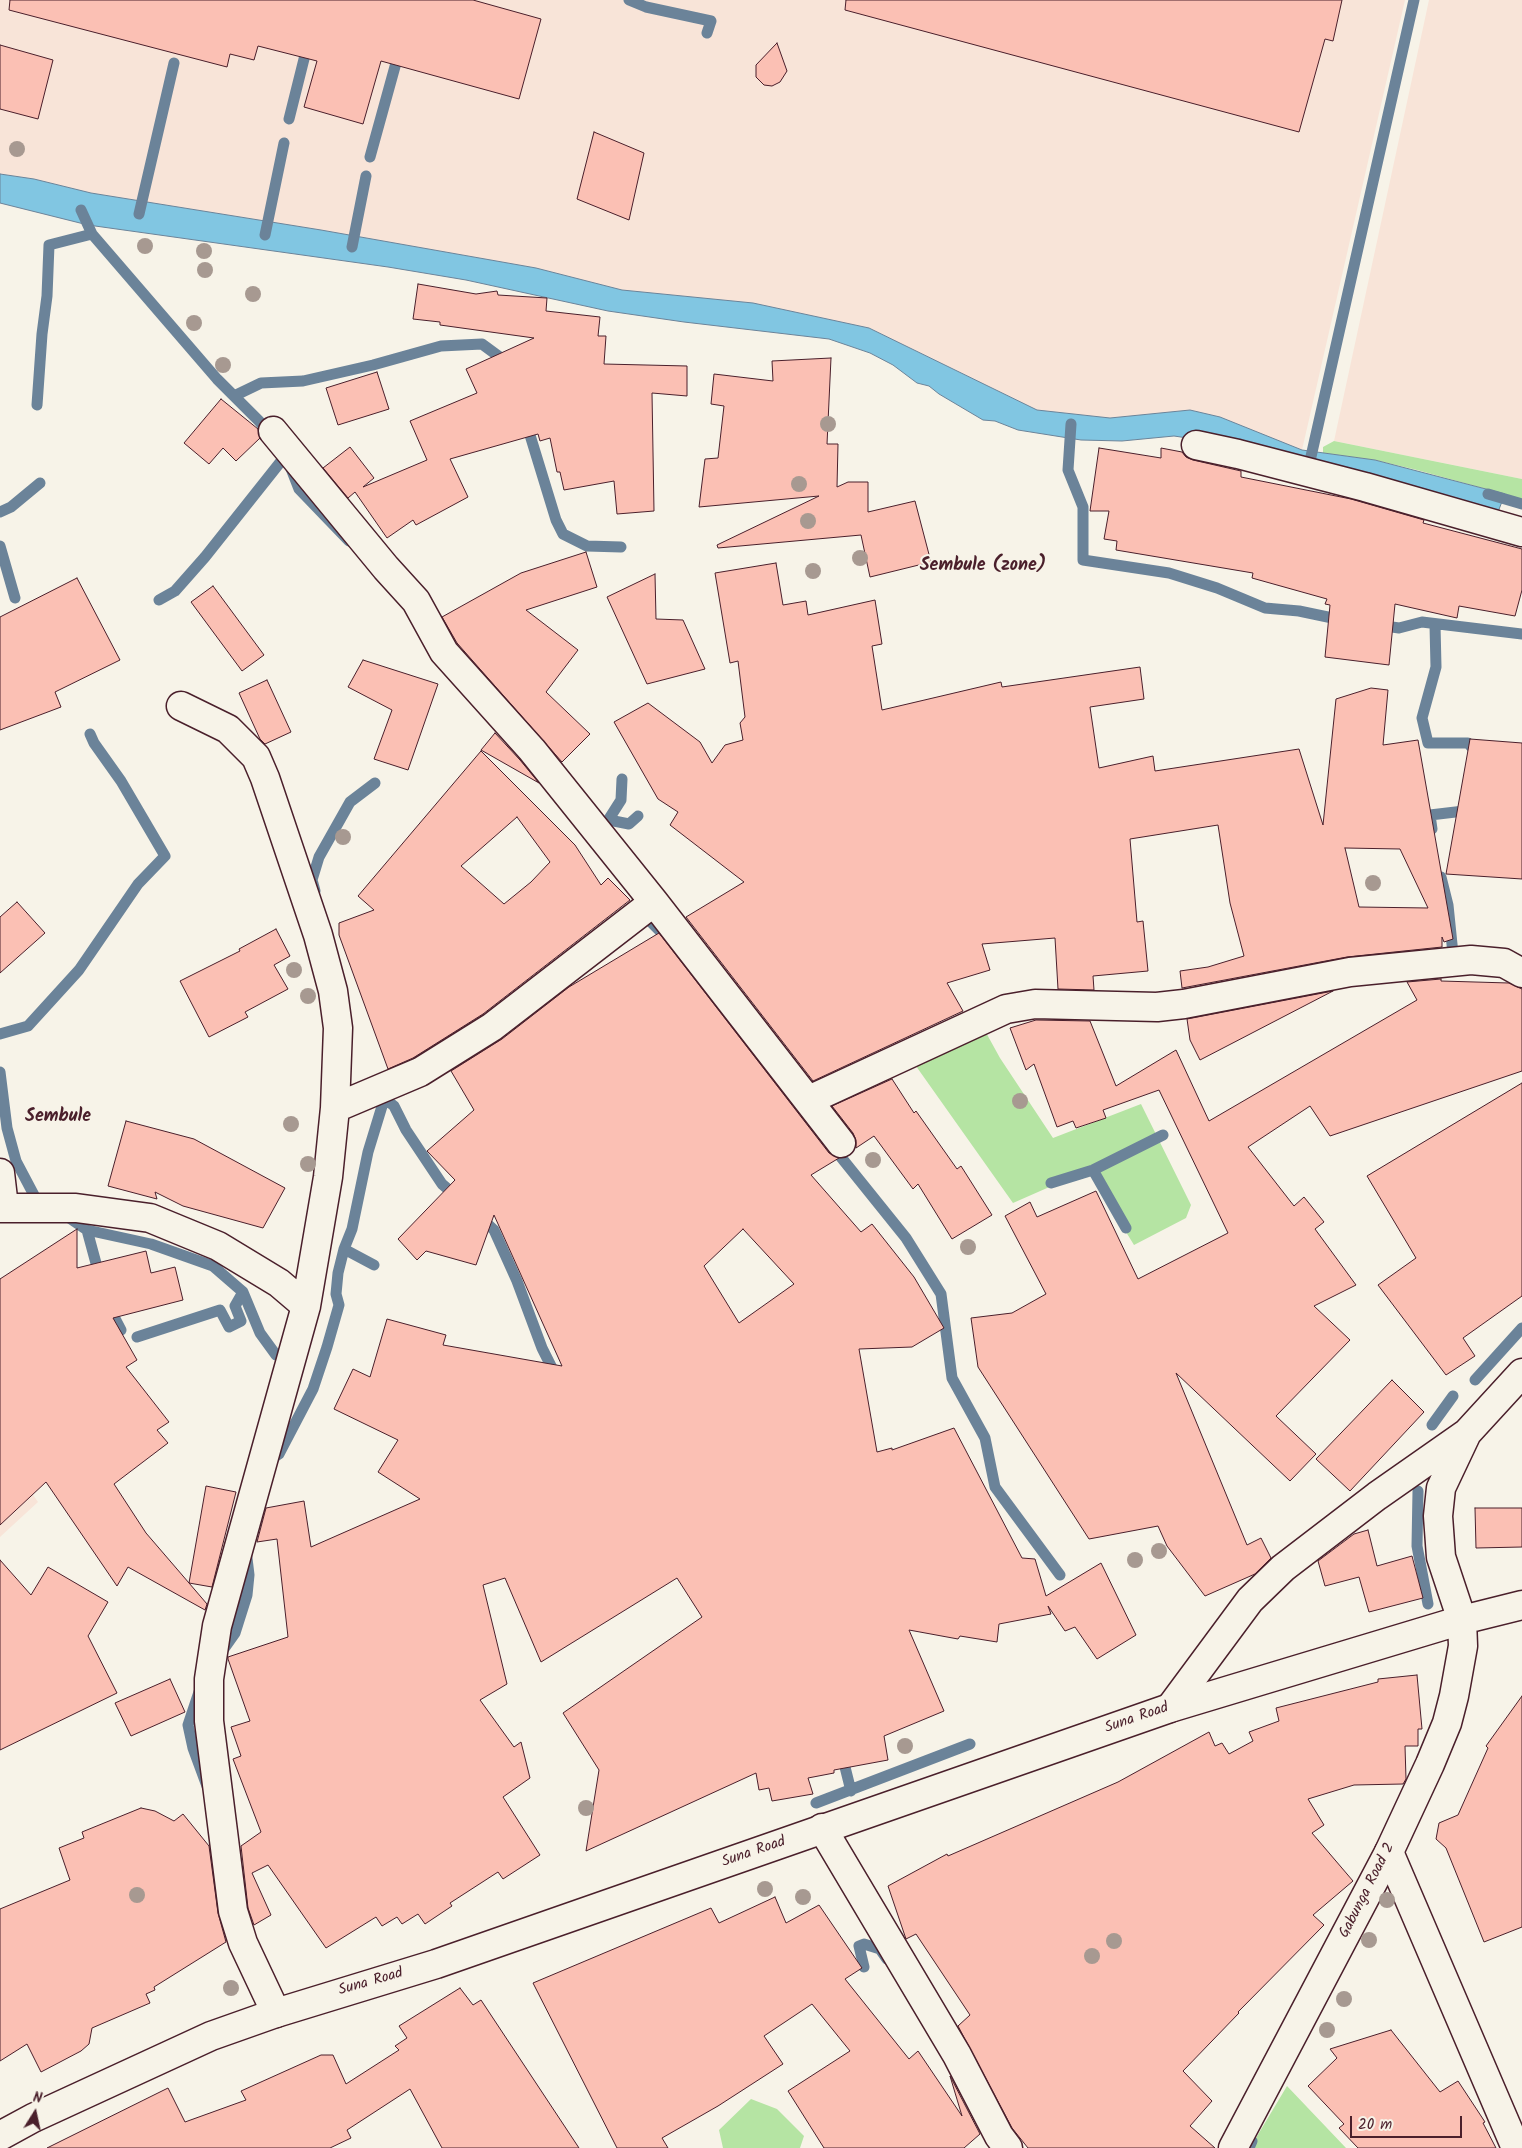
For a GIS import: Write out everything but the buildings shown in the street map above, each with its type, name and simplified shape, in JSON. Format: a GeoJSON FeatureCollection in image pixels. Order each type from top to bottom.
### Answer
{"type":"FeatureCollection","features":[{"type":"Feature","properties":{"kind":"street"},"geometry":{"type":"LineString","coordinates":[[273,431],[386,568],[416,601],[444,652],[525,741],[654,902],[841,1143]]}},
{"type":"Feature","properties":{"kind":"street"},"geometry":{"type":"LineString","coordinates":[[1196,445],[1365,487],[1522,532]]}},
{"type":"Feature","properties":{"kind":"street"},"geometry":{"type":"LineString","coordinates":[[181,706],[228,729],[256,757],[265,778],[318,935],[333,991],[338,1028],[335,1108],[328,1177],[306,1306],[217,1626],[209,1679],[209,1721],[233,1911],[243,1943],[276,2012]]}},
{"type":"Feature","properties":{"kind":"street"},"geometry":{"type":"LineString","coordinates":[[335,1108],[420,1072],[492,1027],[654,902]]}},
{"type":"Feature","properties":{"kind":"street"},"geometry":{"type":"LineString","coordinates":[[808,1100],[1006,1009],[1035,1004],[1110,1007],[1166,1006],[1350,972],[1470,960],[1504,964],[1522,973]]}},
{"type":"Feature","properties":{"kind":"street"},"geometry":{"type":"LineString","coordinates":[[0,1173],[2,1207],[76,1208],[150,1218],[218,1246],[279,1283],[306,1306]]}},
{"type":"Feature","properties":{"kind":"street"},"geometry":{"type":"LineString","coordinates":[[1170,1708],[1250,1600],[1283,1568],[1377,1496],[1467,1434],[1522,1373]]}},
{"type":"Feature","properties":{"kind":"street","name":"Gabunga Road 2"},"geometry":{"type":"LineString","coordinates":[[1233,2148],[1389,1852],[1447,1723],[1463,1646],[1462,1620],[1441,1557],[1438,1516],[1441,1488],[1467,1434]]}},
{"type":"Feature","properties":{"kind":"street","name":"Suna Road"},"geometry":{"type":"LineString","coordinates":[[0,2136],[33,2118],[210,2036],[276,2012],[436,1964],[1170,1708],[1462,1620],[1522,1604]]}},
{"type":"Feature","properties":{"kind":"street"},"geometry":{"type":"LineString","coordinates":[[822,1828],[956,2055],[999,2136],[1008,2148]]}},
{"type":"Feature","properties":{"kind":"street"},"geometry":{"type":"LineString","coordinates":[[1389,1852],[1516,2148]]}},
{"type":"Feature","properties":{"kind":"shaded area"},"geometry":{"type":"Polygon","coordinates":[[[0,0],[1405,0],[1302,450],[1220,417],[1190,410],[1110,418],[1037,410],[869,328],[753,303],[622,290],[536,268],[321,230],[91,193],[34,179],[0,174],[0,0]]]}},
{"type":"Feature","properties":{"kind":"shaded area"},"geometry":{"type":"Polygon","coordinates":[[[1429,0],[1522,0],[1522,479],[1334,441],[1429,0]]]}},
{"type":"Feature","properties":{"kind":"shaded area"},"geometry":{"type":"Polygon","coordinates":[[[0,1447],[38,1502],[0,1537],[0,1447]]]}},
{"type":"Feature","properties":{"kind":"green space"},"geometry":{"type":"Polygon","coordinates":[[[1334,441],[1522,479],[1522,499],[1375,460],[1323,453],[1323,447],[1334,441]]]}},
{"type":"Feature","properties":{"kind":"green space"},"geometry":{"type":"Polygon","coordinates":[[[984,1029],[1000,1058],[1053,1138],[1141,1104],[1191,1205],[1186,1218],[1134,1245],[1088,1170],[1013,1203],[911,1059],[984,1029]]]}},
{"type":"Feature","properties":{"kind":"green space"},"geometry":{"type":"Polygon","coordinates":[[[1287,2086],[1346,2148],[1250,2148],[1287,2086]]]}},
{"type":"Feature","properties":{"kind":"green space"},"geometry":{"type":"Polygon","coordinates":[[[751,2099],[777,2109],[804,2136],[800,2148],[723,2148],[719,2130],[751,2099]]]}},
{"type":"Feature","properties":{"kind":"water"},"geometry":{"type":"Polygon","coordinates":[[[0,174],[34,179],[91,193],[321,230],[536,268],[622,290],[753,303],[869,328],[1037,410],[1110,418],[1190,410],[1220,417],[1302,450],[1375,460],[1505,494],[1496,517],[1208,441],[1174,436],[1122,441],[1081,440],[1018,430],[995,421],[983,420],[929,386],[917,383],[893,365],[870,353],[829,339],[608,311],[466,280],[388,267],[88,225],[0,203],[0,174]]]}},
{"type":"Feature","properties":{"kind":"waterway"},"geometry":{"type":"LineString","coordinates":[[629,0],[646,7],[711,21],[707,33]]}},
{"type":"Feature","properties":{"kind":"waterway"},"geometry":{"type":"LineString","coordinates":[[1310,461],[1414,0]]}},
{"type":"Feature","properties":{"kind":"waterway"},"geometry":{"type":"LineString","coordinates":[[289,119],[308,43]]}},
{"type":"Feature","properties":{"kind":"waterway"},"geometry":{"type":"LineString","coordinates":[[370,157],[399,52]]}},
{"type":"Feature","properties":{"kind":"waterway"},"geometry":{"type":"LineString","coordinates":[[139,214],[174,63]]}},
{"type":"Feature","properties":{"kind":"waterway"},"geometry":{"type":"LineString","coordinates":[[265,235],[284,143]]}},
{"type":"Feature","properties":{"kind":"waterway"},"geometry":{"type":"LineString","coordinates":[[352,247],[366,176]]}},
{"type":"Feature","properties":{"kind":"waterway"},"geometry":{"type":"LineString","coordinates":[[81,210],[92,234],[217,379],[259,421],[271,436]]}},
{"type":"Feature","properties":{"kind":"waterway"},"geometry":{"type":"LineString","coordinates":[[37,405],[42,334],[47,296],[49,245],[92,234]]}},
{"type":"Feature","properties":{"kind":"waterway"},"geometry":{"type":"LineString","coordinates":[[234,396],[261,383],[303,381],[373,365],[441,346],[482,344],[501,358],[505,368]]}},
{"type":"Feature","properties":{"kind":"waterway"},"geometry":{"type":"LineString","coordinates":[[526,422],[556,520],[563,534],[587,546],[621,547]]}},
{"type":"Feature","properties":{"kind":"waterway"},"geometry":{"type":"LineString","coordinates":[[1071,424],[1068,470],[1083,507],[1083,560],[1169,573],[1217,588],[1265,608],[1299,611],[1342,620]]}},
{"type":"Feature","properties":{"kind":"waterway"},"geometry":{"type":"LineString","coordinates":[[159,600],[175,591],[205,557],[286,455]]}},
{"type":"Feature","properties":{"kind":"waterway"},"geometry":{"type":"LineString","coordinates":[[290,466],[299,489],[349,541]]}},
{"type":"Feature","properties":{"kind":"waterway"},"geometry":{"type":"LineString","coordinates":[[0,512],[11,507],[40,483]]}},
{"type":"Feature","properties":{"kind":"waterway"},"geometry":{"type":"LineString","coordinates":[[1488,494],[1522,504]]}},
{"type":"Feature","properties":{"kind":"waterway"},"geometry":{"type":"LineString","coordinates":[[0,546],[15,598]]}},
{"type":"Feature","properties":{"kind":"waterway"},"geometry":{"type":"LineString","coordinates":[[1378,625],[1399,628],[1422,622],[1522,634]]}},
{"type":"Feature","properties":{"kind":"waterway"},"geometry":{"type":"LineString","coordinates":[[1435,625],[1436,667],[1422,718],[1428,743],[1468,743],[1479,756]]}},
{"type":"Feature","properties":{"kind":"waterway"},"geometry":{"type":"LineString","coordinates":[[0,1034],[28,1026],[79,970],[138,884],[165,856],[121,781],[94,743],[90,734]]}},
{"type":"Feature","properties":{"kind":"waterway"},"geometry":{"type":"LineString","coordinates":[[600,833],[621,800],[622,779]]}},
{"type":"Feature","properties":{"kind":"waterway"},"geometry":{"type":"LineString","coordinates":[[315,891],[312,880],[319,857],[350,802],[375,783]]}},
{"type":"Feature","properties":{"kind":"waterway"},"geometry":{"type":"LineString","coordinates":[[1432,829],[1430,815],[1464,811],[1469,805]]}},
{"type":"Feature","properties":{"kind":"waterway"},"geometry":{"type":"LineString","coordinates":[[609,820],[629,824],[638,816]]}},
{"type":"Feature","properties":{"kind":"waterway"},"geometry":{"type":"LineString","coordinates":[[1441,877],[1448,905],[1453,954]]}},
{"type":"Feature","properties":{"kind":"waterway"},"geometry":{"type":"LineString","coordinates":[[642,909],[650,921],[666,937]]}},
{"type":"Feature","properties":{"kind":"waterway"},"geometry":{"type":"LineString","coordinates":[[0,1072],[7,1128],[16,1161],[35,1197],[44,1203]]}},
{"type":"Feature","properties":{"kind":"waterway"},"geometry":{"type":"LineString","coordinates":[[267,1462],[279,1454],[313,1389],[327,1347],[339,1305],[336,1294],[338,1273],[344,1249],[352,1229],[368,1152],[383,1103],[389,1102],[394,1106],[406,1130],[442,1184],[457,1197]]}},
{"type":"Feature","properties":{"kind":"waterway"},"geometry":{"type":"LineString","coordinates":[[1051,1183],[1093,1170],[1163,1135]]}},
{"type":"Feature","properties":{"kind":"waterway"},"geometry":{"type":"LineString","coordinates":[[832,1146],[906,1238],[941,1294],[952,1378],[985,1438],[995,1487],[1060,1575]]}},
{"type":"Feature","properties":{"kind":"waterway"},"geometry":{"type":"LineString","coordinates":[[1093,1170],[1126,1228]]}},
{"type":"Feature","properties":{"kind":"waterway"},"geometry":{"type":"LineString","coordinates":[[62,1213],[87,1230],[100,1278]]}},
{"type":"Feature","properties":{"kind":"waterway"},"geometry":{"type":"LineString","coordinates":[[479,1216],[494,1230],[517,1281],[542,1348],[556,1376]]}},
{"type":"Feature","properties":{"kind":"waterway"},"geometry":{"type":"LineString","coordinates":[[87,1230],[151,1244],[213,1266],[243,1292],[260,1333],[276,1355]]}},
{"type":"Feature","properties":{"kind":"waterway"},"geometry":{"type":"LineString","coordinates":[[344,1249],[374,1265]]}},
{"type":"Feature","properties":{"kind":"waterway"},"geometry":{"type":"LineString","coordinates":[[137,1337],[220,1310],[229,1327],[241,1321],[235,1306],[243,1292]]}},
{"type":"Feature","properties":{"kind":"waterway"},"geometry":{"type":"LineString","coordinates":[[108,1305],[121,1330]]}},
{"type":"Feature","properties":{"kind":"waterway"},"geometry":{"type":"LineString","coordinates":[[1475,1380],[1522,1328]]}},
{"type":"Feature","properties":{"kind":"waterway"},"geometry":{"type":"LineString","coordinates":[[1432,1425],[1453,1396]]}},
{"type":"Feature","properties":{"kind":"waterway"},"geometry":{"type":"LineString","coordinates":[[1418,1491],[1417,1546],[1428,1604]]}},
{"type":"Feature","properties":{"kind":"waterway"},"geometry":{"type":"LineString","coordinates":[[223,1650],[235,1633],[247,1595],[249,1575],[246,1550]]}},
{"type":"Feature","properties":{"kind":"waterway"},"geometry":{"type":"LineString","coordinates":[[199,1692],[188,1725],[193,1748],[207,1786]]}},
{"type":"Feature","properties":{"kind":"waterway"},"geometry":{"type":"LineString","coordinates":[[816,1803],[970,1744]]}},
{"type":"Feature","properties":{"kind":"waterway"},"geometry":{"type":"LineString","coordinates":[[842,1755],[851,1791]]}},
{"type":"Feature","properties":{"kind":"waterway"},"geometry":{"type":"LineString","coordinates":[[864,1967],[859,1946],[864,1944],[880,1949],[887,1959]]}},
{"type":"Feature","properties":{"kind":"waterway"},"geometry":{"type":"LineString","coordinates":[[1249,2148],[1252,2141]]}},
{"type":"Feature","properties":{"kind":"district","name":"Sembule (zone)"},"geometry":{"type":"Point","coordinates":[983,567]}},
{"type":"Feature","properties":{"kind":"district","name":"Sembule"},"geometry":{"type":"Point","coordinates":[58,1118]}}]}
